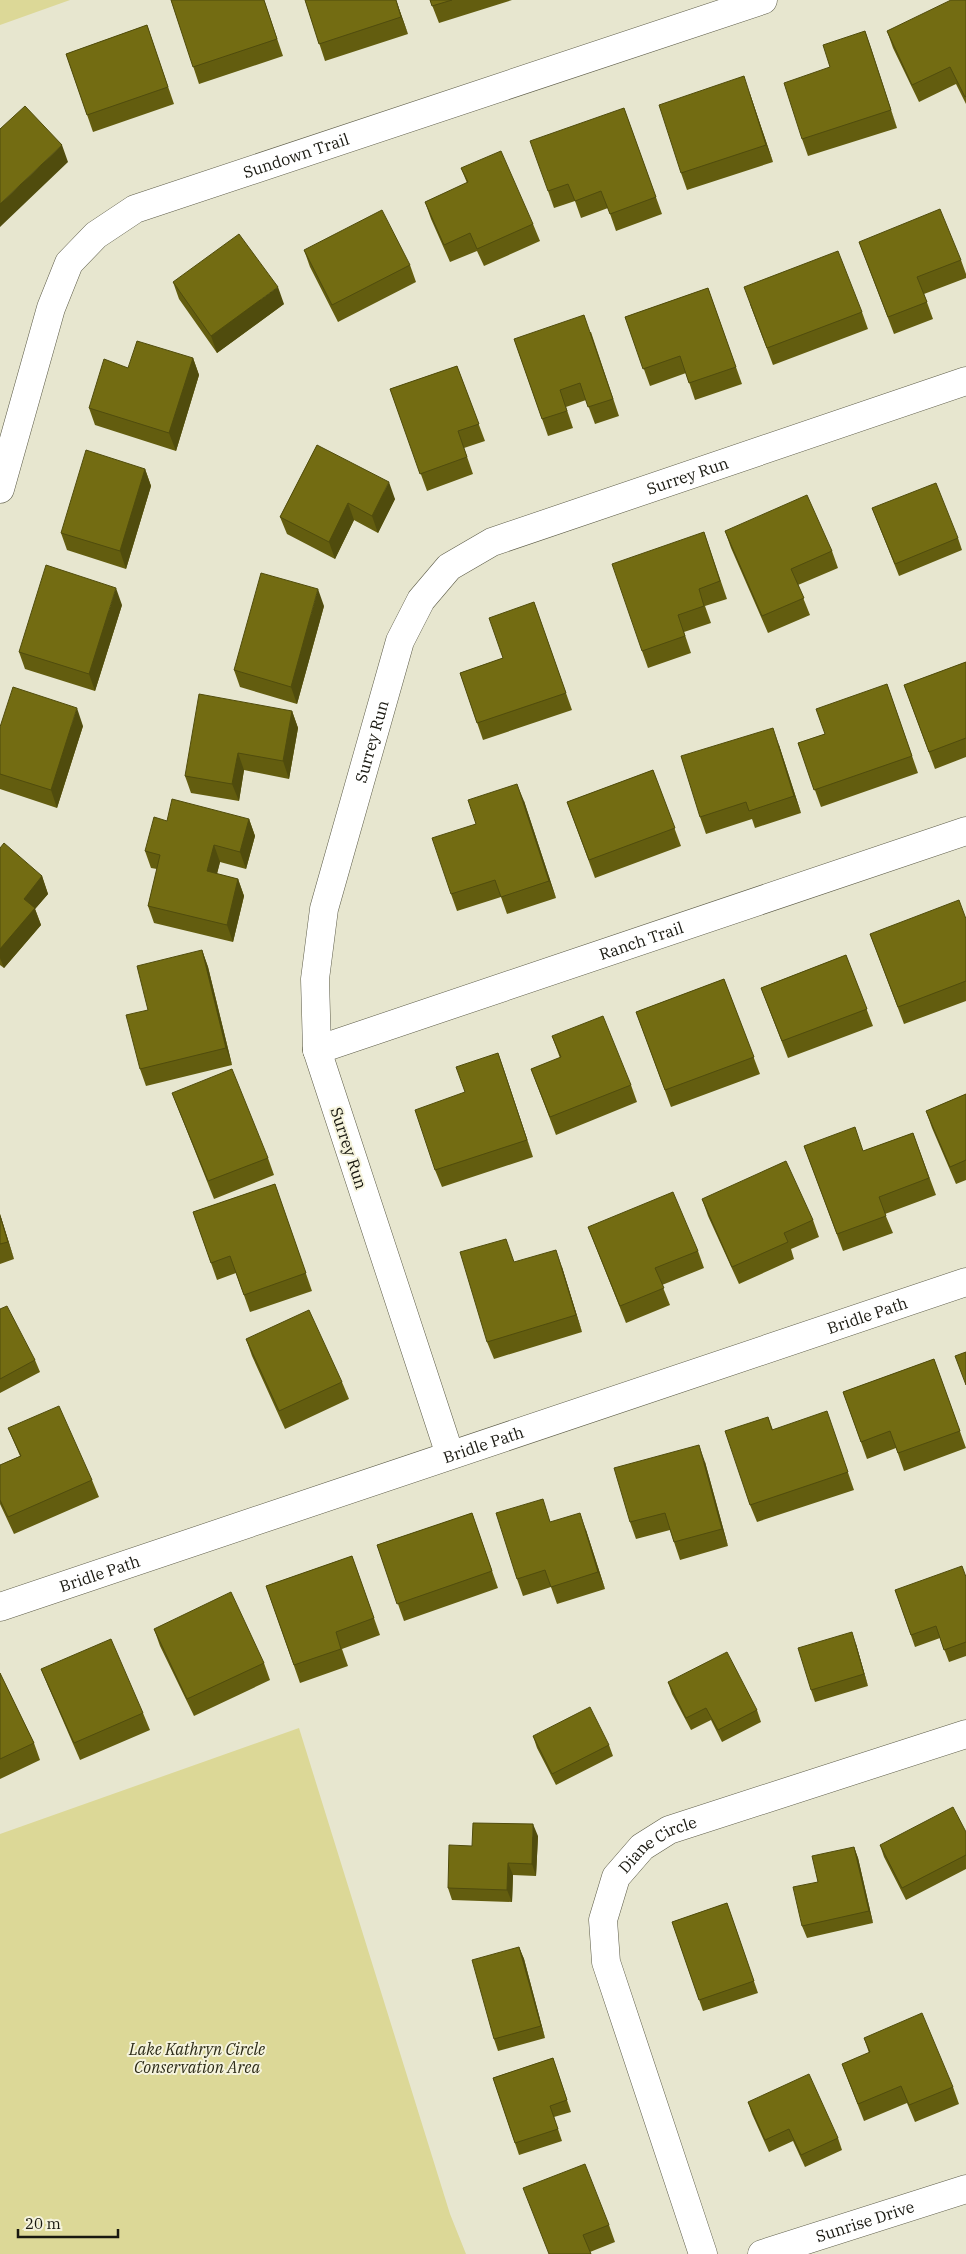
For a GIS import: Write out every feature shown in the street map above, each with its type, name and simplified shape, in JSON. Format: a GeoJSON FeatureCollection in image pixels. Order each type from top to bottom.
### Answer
{"type":"FeatureCollection","features":[{"type":"Feature","properties":{"kind":"street","name":"Sundown Trail"},"geometry":{"type":"LineString","coordinates":[[0,489],[51,308],[69,263],[96,235],[135,209],[763,0]]}},
{"type":"Feature","properties":{"kind":"street","name":"Surrey Run"},"geometry":{"type":"LineString","coordinates":[[450,1455],[317,1050],[315,979],[324,909],[400,642],[421,600],[449,567],[492,542],[966,381]]}},
{"type":"Feature","properties":{"kind":"street","name":"Ranch Trail"},"geometry":{"type":"LineString","coordinates":[[317,1050],[966,831]]}},
{"type":"Feature","properties":{"kind":"street","name":"Bridle Path"},"geometry":{"type":"LineString","coordinates":[[0,1608],[966,1282]]}},
{"type":"Feature","properties":{"kind":"street","name":"Diane Circle"},"geometry":{"type":"LineString","coordinates":[[703,2254],[606,1962],[603,1920],[616,1877],[642,1847],[669,1830],[966,1734]]}},
{"type":"Feature","properties":{"kind":"street","name":"Sunrise Drive"},"geometry":{"type":"LineString","coordinates":[[762,2254],[966,2189]]}},
{"type":"Feature","properties":{"kind":"green space"},"geometry":{"type":"Polygon","coordinates":[[[0,0],[70,0],[0,25],[0,0]]]}},
{"type":"Feature","properties":{"kind":"green space","name":"Lake Kathryn Circle Conservation Area"},"geometry":{"type":"Polygon","coordinates":[[[299,1728],[450,2214],[466,2254],[0,2254],[0,1834],[299,1728]]]}},
{"type":"Feature","properties":{"kind":"building"},"geometry":{"type":"Polygon","coordinates":[[[171,0],[264,0],[277,39],[193,67],[171,0]]]}},
{"type":"Feature","properties":{"kind":"building"},"geometry":{"type":"Polygon","coordinates":[[[305,0],[396,0],[401,17],[319,44],[305,0]]]}},
{"type":"Feature","properties":{"kind":"building"},"geometry":{"type":"Polygon","coordinates":[[[430,0],[452,0],[432,6],[430,0]]]}},
{"type":"Feature","properties":{"kind":"building"},"geometry":{"type":"Polygon","coordinates":[[[951,0],[966,0],[965,97],[950,67],[912,85],[887,31],[951,0]]]}},
{"type":"Feature","properties":{"kind":"building"},"geometry":{"type":"Polygon","coordinates":[[[147,25],[168,87],[87,115],[66,54],[147,25]]]}},
{"type":"Feature","properties":{"kind":"building"},"geometry":{"type":"Polygon","coordinates":[[[865,31],[891,110],[802,139],[784,83],[830,67],[823,45],[865,31]]]}},
{"type":"Feature","properties":{"kind":"building"},"geometry":{"type":"Polygon","coordinates":[[[744,76],[766,145],[681,173],[659,105],[744,76]]]}},
{"type":"Feature","properties":{"kind":"building"},"geometry":{"type":"Polygon","coordinates":[[[25,106],[62,145],[0,204],[0,129],[25,106]]]}},
{"type":"Feature","properties":{"kind":"building"},"geometry":{"type":"Polygon","coordinates":[[[624,108],[656,197],[610,214],[601,191],[575,201],[568,184],[548,191],[530,141],[624,108]]]}},
{"type":"Feature","properties":{"kind":"building"},"geometry":{"type":"Polygon","coordinates":[[[501,151],[533,224],[477,249],[470,233],[444,245],[425,202],[468,182],[461,168],[501,151]]]}},
{"type":"Feature","properties":{"kind":"building"},"geometry":{"type":"Polygon","coordinates":[[[940,209],[961,260],[917,277],[927,302],[888,317],[859,242],[940,209]]]}},
{"type":"Feature","properties":{"kind":"building"},"geometry":{"type":"Polygon","coordinates":[[[382,210],[410,265],[332,305],[304,250],[382,210]]]}},
{"type":"Feature","properties":{"kind":"building"},"geometry":{"type":"Polygon","coordinates":[[[239,234],[278,287],[211,336],[173,282],[239,234]]]}},
{"type":"Feature","properties":{"kind":"building"},"geometry":{"type":"Polygon","coordinates":[[[838,251],[862,312],[767,348],[744,287],[838,251]]]}},
{"type":"Feature","properties":{"kind":"building"},"geometry":{"type":"Polygon","coordinates":[[[708,288],[736,367],[689,383],[680,356],[643,369],[625,317],[708,288]]]}},
{"type":"Feature","properties":{"kind":"building"},"geometry":{"type":"Polygon","coordinates":[[[584,315],[613,399],[588,407],[580,383],[560,390],[567,411],[542,419],[514,339],[584,315]]]}},
{"type":"Feature","properties":{"kind":"building"},"geometry":{"type":"Polygon","coordinates":[[[137,341],[193,358],[169,433],[89,408],[104,359],[128,368],[137,341]]]}},
{"type":"Feature","properties":{"kind":"building"},"geometry":{"type":"Polygon","coordinates":[[[457,366],[479,424],[458,431],[467,457],[420,474],[390,389],[457,366]]]}},
{"type":"Feature","properties":{"kind":"building"},"geometry":{"type":"Polygon","coordinates":[[[317,445],[389,482],[372,516],[348,503],[329,542],[280,517],[317,445]]]}},
{"type":"Feature","properties":{"kind":"building"},"geometry":{"type":"Polygon","coordinates":[[[86,450],[145,469],[120,551],[61,533],[86,450]]]}},
{"type":"Feature","properties":{"kind":"building"},"geometry":{"type":"Polygon","coordinates":[[[936,483],[958,538],[895,564],[872,508],[936,483]]]}},
{"type":"Feature","properties":{"kind":"building"},"geometry":{"type":"Polygon","coordinates":[[[807,495],[832,551],[791,569],[804,598],[762,616],[725,531],[807,495]]]}},
{"type":"Feature","properties":{"kind":"building"},"geometry":{"type":"Polygon","coordinates":[[[704,532],[720,581],[699,589],[704,606],[678,615],[685,636],[642,651],[612,564],[704,532]]]}},
{"type":"Feature","properties":{"kind":"building"},"geometry":{"type":"Polygon","coordinates":[[[46,565],[116,588],[89,674],[19,652],[46,565]]]}},
{"type":"Feature","properties":{"kind":"building"},"geometry":{"type":"Polygon","coordinates":[[[261,573],[318,589],[291,687],[234,670],[261,573]]]}},
{"type":"Feature","properties":{"kind":"building"},"geometry":{"type":"Polygon","coordinates":[[[534,602],[566,693],[477,723],[460,673],[503,658],[489,618],[534,602]]]}},
{"type":"Feature","properties":{"kind":"building"},"geometry":{"type":"Polygon","coordinates":[[[966,662],[966,738],[929,752],[904,685],[966,662]]]}},
{"type":"Feature","properties":{"kind":"building"},"geometry":{"type":"Polygon","coordinates":[[[887,684],[912,756],[814,790],[798,743],[825,734],[816,709],[887,684]]]}},
{"type":"Feature","properties":{"kind":"building"},"geometry":{"type":"Polygon","coordinates":[[[13,687],[77,708],[51,790],[0,774],[0,727],[13,687]]]}},
{"type":"Feature","properties":{"kind":"building"},"geometry":{"type":"Polygon","coordinates":[[[199,694],[292,711],[283,761],[238,753],[232,784],[185,776],[199,694]]]}},
{"type":"Feature","properties":{"kind":"building"},"geometry":{"type":"Polygon","coordinates":[[[773,728],[794,796],[749,811],[746,802],[700,817],[681,756],[773,728]]]}},
{"type":"Feature","properties":{"kind":"building"},"geometry":{"type":"Polygon","coordinates":[[[653,770],[675,828],[589,860],[567,802],[653,770]]]}},
{"type":"Feature","properties":{"kind":"building"},"geometry":{"type":"Polygon","coordinates":[[[517,784],[549,881],[501,897],[495,880],[451,894],[432,838],[476,824],[468,800],[517,784]]]}},
{"type":"Feature","properties":{"kind":"building"},"geometry":{"type":"Polygon","coordinates":[[[172,799],[249,819],[240,852],[214,845],[207,871],[238,879],[227,925],[148,906],[160,855],[145,851],[154,817],[167,821],[172,799]]]}},
{"type":"Feature","properties":{"kind":"building"},"geometry":{"type":"Polygon","coordinates":[[[4,843],[42,876],[24,899],[35,908],[0,949],[0,848],[4,843]]]}},
{"type":"Feature","properties":{"kind":"building"},"geometry":{"type":"Polygon","coordinates":[[[959,900],[966,919],[966,981],[898,1007],[870,934],[959,900]]]}},
{"type":"Feature","properties":{"kind":"building"},"geometry":{"type":"Polygon","coordinates":[[[202,950],[226,1048],[140,1069],[126,1015],[148,1010],[137,966],[202,950]]]}},
{"type":"Feature","properties":{"kind":"building"},"geometry":{"type":"Polygon","coordinates":[[[846,955],[867,1009],[782,1041],[761,988],[846,955]]]}},
{"type":"Feature","properties":{"kind":"building"},"geometry":{"type":"Polygon","coordinates":[[[724,979],[754,1057],[665,1090],[636,1012],[724,979]]]}},
{"type":"Feature","properties":{"kind":"building"},"geometry":{"type":"Polygon","coordinates":[[[603,1016],[631,1085],[550,1117],[531,1069],[561,1057],[552,1036],[603,1016]]]}},
{"type":"Feature","properties":{"kind":"building"},"geometry":{"type":"Polygon","coordinates":[[[498,1053],[527,1140],[435,1170],[415,1110],[465,1092],[456,1067],[498,1053]]]}},
{"type":"Feature","properties":{"kind":"building"},"geometry":{"type":"Polygon","coordinates":[[[232,1069],[268,1158],[208,1181],[172,1093],[232,1069]]]}},
{"type":"Feature","properties":{"kind":"building"},"geometry":{"type":"Polygon","coordinates":[[[966,1094],[966,1160],[950,1167],[926,1111],[966,1094]]]}},
{"type":"Feature","properties":{"kind":"building"},"geometry":{"type":"Polygon","coordinates":[[[855,1127],[863,1151],[913,1133],[929,1178],[879,1197],[886,1216],[837,1234],[804,1146],[855,1127]]]}},
{"type":"Feature","properties":{"kind":"building"},"geometry":{"type":"Polygon","coordinates":[[[786,1161],[813,1220],[784,1233],[788,1242],[732,1267],[702,1199],[786,1161]]]}},
{"type":"Feature","properties":{"kind":"building"},"geometry":{"type":"Polygon","coordinates":[[[275,1184],[306,1273],[244,1295],[230,1256],[211,1263],[193,1212],[275,1184]]]}},
{"type":"Feature","properties":{"kind":"building"},"geometry":{"type":"Polygon","coordinates":[[[673,1192],[698,1251],[655,1268],[664,1288],[620,1306],[588,1227],[673,1192]]]}},
{"type":"Feature","properties":{"kind":"building"},"geometry":{"type":"Polygon","coordinates":[[[0,1216],[8,1242],[0,1244],[0,1216]]]}},
{"type":"Feature","properties":{"kind":"building"},"geometry":{"type":"Polygon","coordinates":[[[506,1239],[514,1262],[556,1250],[576,1315],[487,1342],[460,1252],[506,1239]]]}},
{"type":"Feature","properties":{"kind":"building"},"geometry":{"type":"Polygon","coordinates":[[[7,1306],[35,1360],[0,1379],[0,1309],[7,1306]]]}},
{"type":"Feature","properties":{"kind":"building"},"geometry":{"type":"Polygon","coordinates":[[[309,1310],[342,1382],[279,1411],[246,1339],[309,1310]]]}},
{"type":"Feature","properties":{"kind":"building"},"geometry":{"type":"Polygon","coordinates":[[[966,1352],[966,1385],[955,1356],[966,1352]]]}},
{"type":"Feature","properties":{"kind":"building"},"geometry":{"type":"Polygon","coordinates":[[[934,1359],[960,1431],[898,1453],[890,1431],[861,1442],[843,1392],[934,1359]]]}},
{"type":"Feature","properties":{"kind":"building"},"geometry":{"type":"Polygon","coordinates":[[[59,1406],[92,1480],[8,1517],[0,1500],[0,1465],[21,1456],[8,1428],[59,1406]]]}},
{"type":"Feature","properties":{"kind":"building"},"geometry":{"type":"Polygon","coordinates":[[[827,1411],[848,1472],[750,1505],[725,1431],[768,1417],[772,1430],[827,1411]]]}},
{"type":"Feature","properties":{"kind":"building"},"geometry":{"type":"Polygon","coordinates":[[[699,1445],[722,1529],[674,1542],[665,1513],[630,1522],[614,1468],[699,1445]]]}},
{"type":"Feature","properties":{"kind":"building"},"geometry":{"type":"Polygon","coordinates":[[[543,1499],[550,1522],[580,1513],[598,1572],[551,1587],[545,1570],[517,1579],[496,1513],[543,1499]]]}},
{"type":"Feature","properties":{"kind":"building"},"geometry":{"type":"Polygon","coordinates":[[[472,1513],[492,1571],[397,1604],[377,1545],[472,1513]]]}},
{"type":"Feature","properties":{"kind":"building"},"geometry":{"type":"Polygon","coordinates":[[[352,1556],[374,1618],[336,1632],[341,1649],[294,1665],[266,1586],[352,1556]]]}},
{"type":"Feature","properties":{"kind":"building"},"geometry":{"type":"Polygon","coordinates":[[[962,1566],[966,1577],[966,1642],[944,1650],[936,1626],[911,1635],[895,1590],[962,1566]]]}},
{"type":"Feature","properties":{"kind":"building"},"geometry":{"type":"Polygon","coordinates":[[[231,1592],[264,1663],[187,1699],[154,1629],[231,1592]]]}},
{"type":"Feature","properties":{"kind":"building"},"geometry":{"type":"Polygon","coordinates":[[[852,1632],[864,1674],[811,1690],[798,1648],[852,1632]]]}},
{"type":"Feature","properties":{"kind":"building"},"geometry":{"type":"Polygon","coordinates":[[[111,1639],[143,1713],[74,1743],[41,1669],[111,1639]]]}},
{"type":"Feature","properties":{"kind":"building"},"geometry":{"type":"Polygon","coordinates":[[[727,1652],[757,1710],[718,1730],[706,1708],[686,1718],[668,1682],[727,1652]]]}},
{"type":"Feature","properties":{"kind":"building"},"geometry":{"type":"Polygon","coordinates":[[[0,1673],[34,1743],[0,1759],[0,1673]]]}},
{"type":"Feature","properties":{"kind":"building"},"geometry":{"type":"Polygon","coordinates":[[[590,1707],[609,1745],[552,1774],[533,1736],[590,1707]]]}},
{"type":"Feature","properties":{"kind":"building"},"geometry":{"type":"Polygon","coordinates":[[[953,1807],[966,1832],[966,1855],[902,1888],[880,1845],[953,1807]]]}},
{"type":"Feature","properties":{"kind":"building"},"geometry":{"type":"Polygon","coordinates":[[[473,1823],[533,1824],[532,1864],[508,1863],[507,1890],[448,1888],[449,1845],[472,1846],[473,1823]]]}},
{"type":"Feature","properties":{"kind":"building"},"geometry":{"type":"Polygon","coordinates":[[[854,1847],[869,1911],[802,1926],[793,1887],[818,1882],[812,1856],[854,1847]]]}},
{"type":"Feature","properties":{"kind":"building"},"geometry":{"type":"Polygon","coordinates":[[[727,1903],[754,1981],[699,2000],[672,1922],[727,1903]]]}},
{"type":"Feature","properties":{"kind":"building"},"geometry":{"type":"Polygon","coordinates":[[[519,1947],[541,2026],[494,2039],[472,1960],[519,1947]]]}},
{"type":"Feature","properties":{"kind":"building"},"geometry":{"type":"Polygon","coordinates":[[[922,2013],[953,2087],[909,2105],[901,2086],[858,2104],[842,2064],[870,2052],[864,2038],[922,2013]]]}},
{"type":"Feature","properties":{"kind":"building"},"geometry":{"type":"Polygon","coordinates":[[[553,2058],[567,2100],[550,2106],[558,2129],[515,2143],[493,2078],[553,2058]]]}},
{"type":"Feature","properties":{"kind":"building"},"geometry":{"type":"Polygon","coordinates":[[[809,2074],[838,2138],[801,2155],[789,2129],[765,2140],[748,2102],[809,2074]]]}},
{"type":"Feature","properties":{"kind":"building"},"geometry":{"type":"Polygon","coordinates":[[[585,2164],[609,2225],[583,2235],[591,2254],[549,2254],[523,2188],[585,2164]]]}}]}
